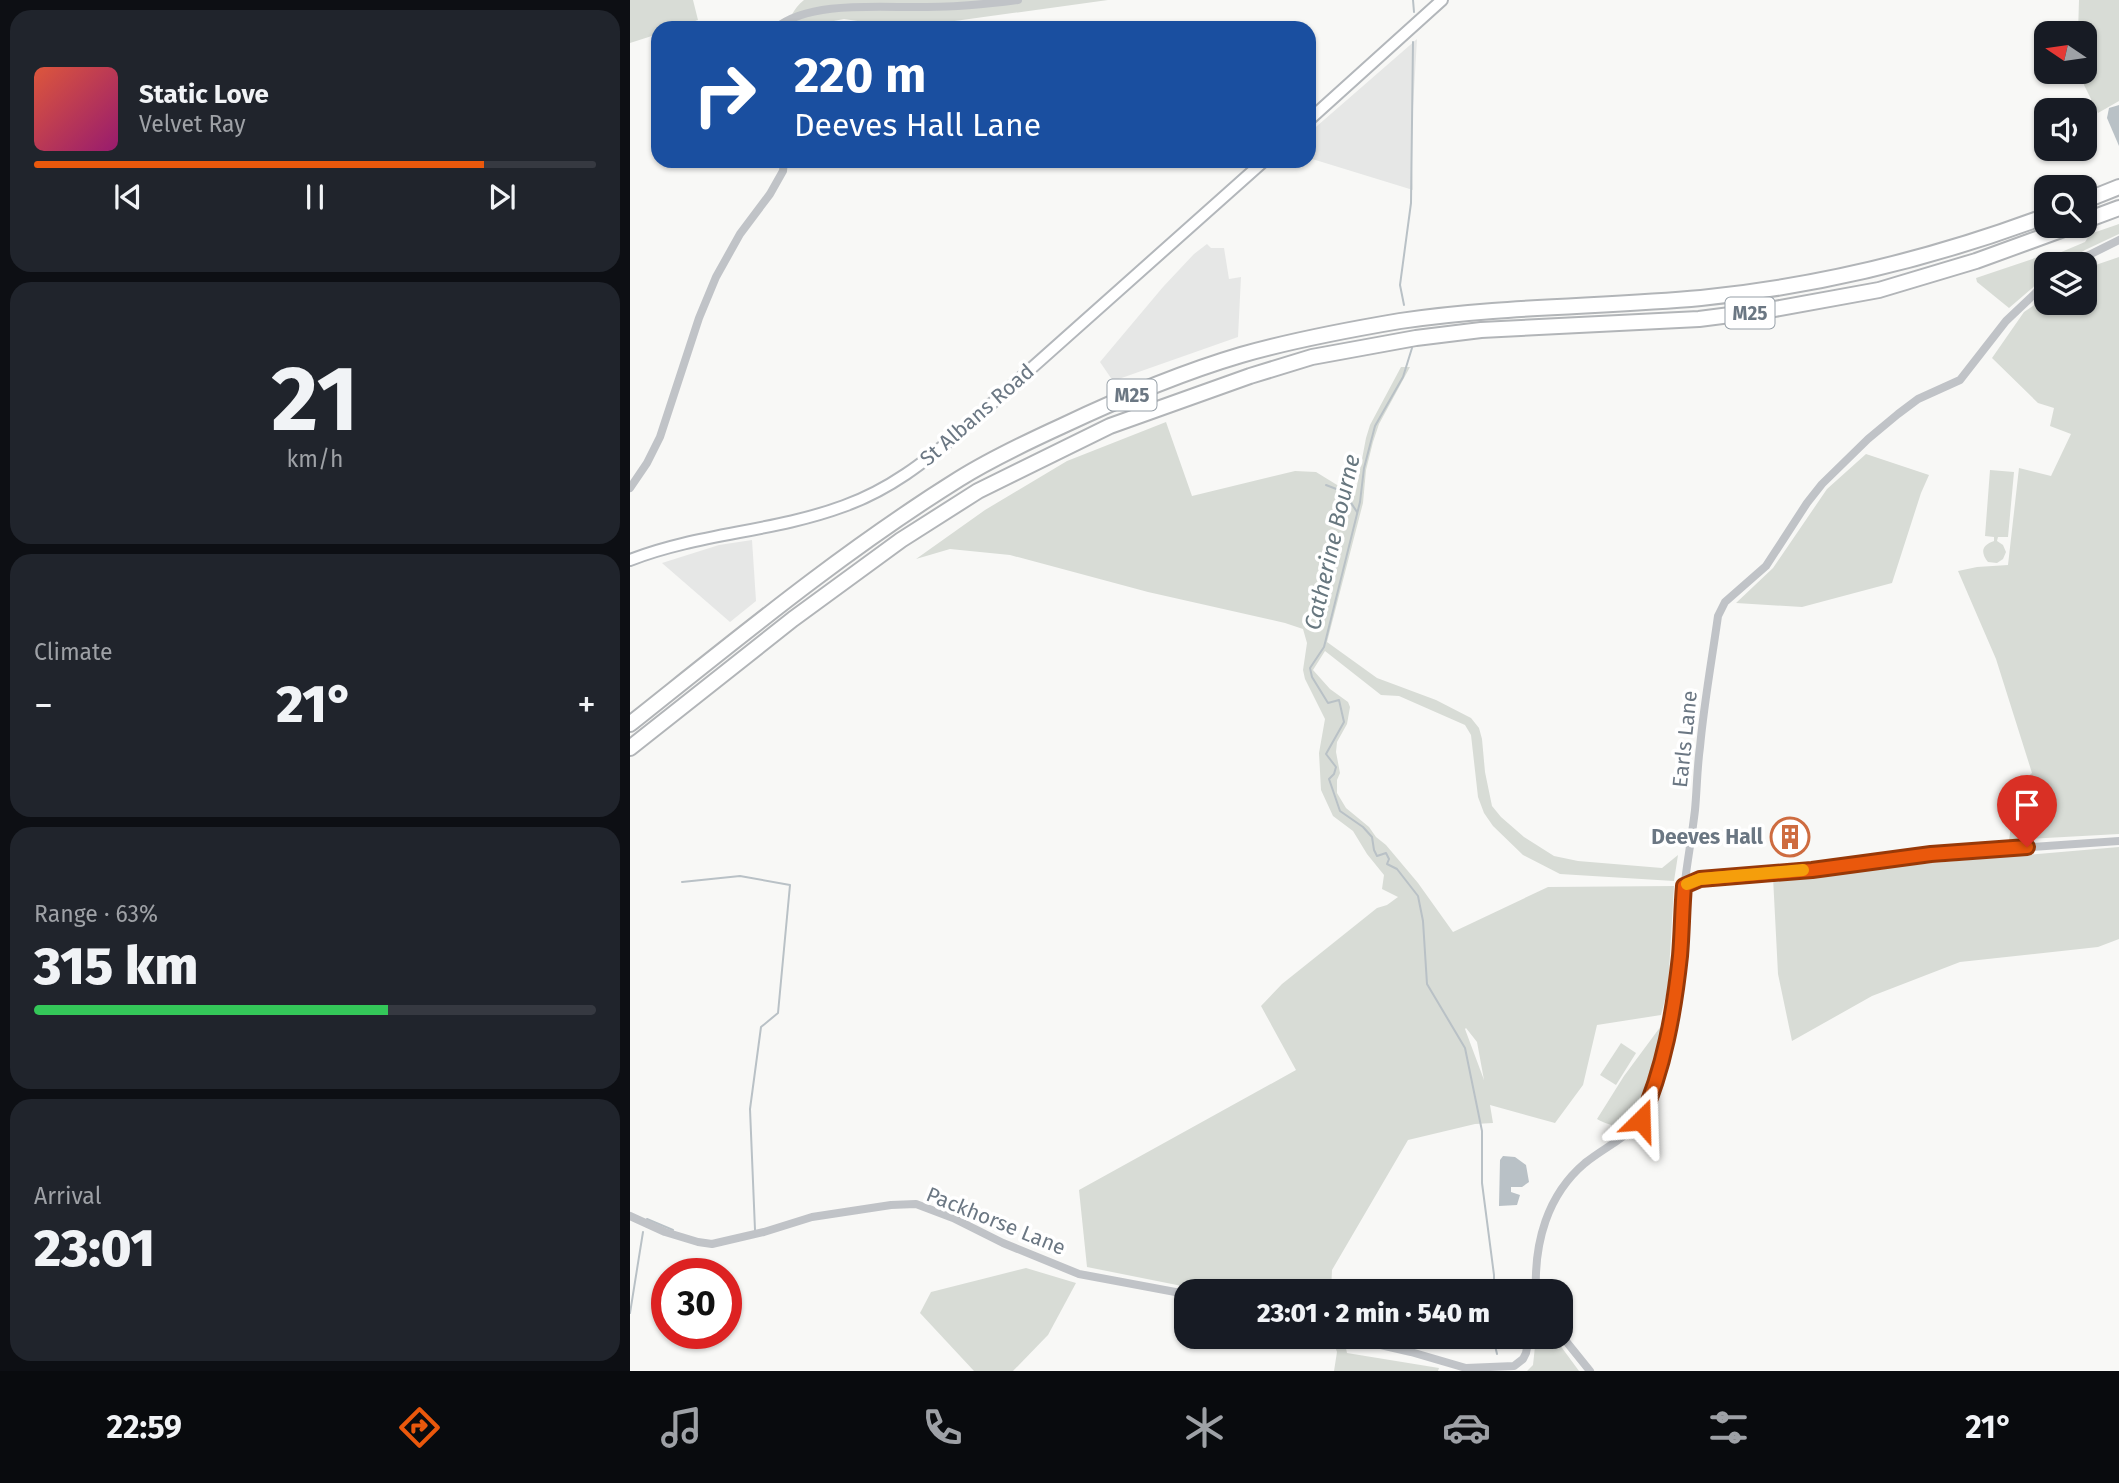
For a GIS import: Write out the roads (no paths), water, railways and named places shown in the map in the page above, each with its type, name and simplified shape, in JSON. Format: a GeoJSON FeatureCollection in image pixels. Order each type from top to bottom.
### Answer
{"type":"FeatureCollection","features":[{"type":"Feature","properties":{"kind":"highway"},"geometry":{"type":"LineString","coordinates":[[2097,196],[2119,187]]}},
{"type":"Feature","properties":{"kind":"highway"},"geometry":{"type":"LineString","coordinates":[[2097,216],[2119,208]]}},
{"type":"Feature","properties":{"kind":"highway","name":"M25"},"geometry":{"type":"LineString","coordinates":[[630,724],[783,602],[886,526],[962,477],[1035,438],[1132,395],[1239,355],[1327,334],[1407,321],[1531,307],[1698,298],[1764,290],[1872,270],[1931,255],[2034,220]]}},
{"type":"Feature","properties":{"kind":"highway","name":"M25"},"geometry":{"type":"LineString","coordinates":[[630,748],[793,619],[901,540],[978,491],[1110,426],[1240,379],[1312,357],[1481,330],[1699,319],[1769,310],[1879,290],[1976,261],[2039,238]]}},
{"type":"Feature","properties":{"kind":"main road"},"geometry":{"type":"LineString","coordinates":[[1316,114],[1442,0]]}},
{"type":"Feature","properties":{"kind":"main road","name":"St Albans Road"},"geometry":{"type":"LineString","coordinates":[[630,561],[700,539],[823,513],[860,500],[891,484],[961,432],[1256,168]]}},
{"type":"Feature","properties":{"kind":"street"},"geometry":{"type":"LineString","coordinates":[[783,21],[787,17],[817,8],[848,3],[923,7],[1018,0]]}},
{"type":"Feature","properties":{"kind":"street"},"geometry":{"type":"LineString","coordinates":[[630,488],[660,437],[699,318],[716,277],[740,234],[770,194],[783,168]]}},
{"type":"Feature","properties":{"kind":"street"},"geometry":{"type":"LineString","coordinates":[[2095,252],[2119,240]]}},
{"type":"Feature","properties":{"kind":"street","name":"Earls Lane"},"geometry":{"type":"LineString","coordinates":[[1536,1279],[1541,1238],[1556,1194],[1586,1163],[1641,1120],[1651,1099],[1664,1054],[1675,1001],[1684,886],[1718,615],[1726,603],[1766,566],[1822,484],[1898,414],[1918,399],[1960,380],[2006,321],[2034,294]]}},
{"type":"Feature","properties":{"kind":"street"},"geometry":{"type":"LineString","coordinates":[[1684,886],[1700,879],[1829,868],[1931,854],[2119,841]]}},
{"type":"Feature","properties":{"kind":"street"},"geometry":{"type":"LineString","coordinates":[[1687,868],[1700,879]]}},
{"type":"Feature","properties":{"kind":"street","name":"Packhorse Lane"},"geometry":{"type":"LineString","coordinates":[[630,1216],[665,1232],[712,1244],[812,1217],[891,1205],[916,1205],[953,1217],[1003,1243],[1079,1274],[1174,1292]]}},
{"type":"Feature","properties":{"kind":"street"},"geometry":{"type":"LineString","coordinates":[[1398,1349],[1466,1368],[1514,1366],[1523,1359],[1527,1349]]}},
{"type":"Feature","properties":{"kind":"street"},"geometry":{"type":"LineString","coordinates":[[1572,1349],[1590,1371]]}},
{"type":"Feature","properties":{"kind":"waterway","name":"Catherine Bourne"},"geometry":{"type":"LineString","coordinates":[[1413,0],[1414,12]]}},
{"type":"Feature","properties":{"kind":"waterway","name":"Catherine Bourne"},"geometry":{"type":"LineString","coordinates":[[1404,305],[1400,285],[1411,203],[1413,42]]}},
{"type":"Feature","properties":{"kind":"waterway","name":"Catherine Bourne"},"geometry":{"type":"LineString","coordinates":[[1412,348],[1403,377],[1375,426],[1364,468],[1360,502],[1324,647],[1310,668],[1312,677],[1328,703],[1339,700],[1344,722],[1326,754],[1336,767],[1329,779],[1340,811],[1363,827],[1372,837],[1377,856],[1386,853],[1389,859],[1387,864],[1397,869],[1418,896],[1423,921],[1427,984],[1465,1048],[1482,1131],[1482,1183],[1494,1279]]}},
{"type":"Feature","properties":{"kind":"waterway"},"geometry":{"type":"LineString","coordinates":[[1326,485],[1344,492],[1357,512]]}},
{"type":"Feature","properties":{"kind":"waterway"},"geometry":{"type":"LineString","coordinates":[[682,882],[740,876],[790,885],[778,1013],[761,1027],[750,1109],[755,1230]]}},
{"type":"Feature","properties":{"kind":"waterway"},"geometry":{"type":"LineString","coordinates":[[647,1219],[673,1230]]}},
{"type":"Feature","properties":{"kind":"waterway"},"geometry":{"type":"LineString","coordinates":[[630,1313],[643,1232]]}},
{"type":"Feature","properties":{"kind":"waterway","name":"Catherine Bourne"},"geometry":{"type":"LineString","coordinates":[[1496,1349],[1497,1354]]}},
{"type":"Feature","properties":{"kind":"place","name":"Deeves Hall"},"geometry":{"type":"Point","coordinates":[1790,837]}}]}
